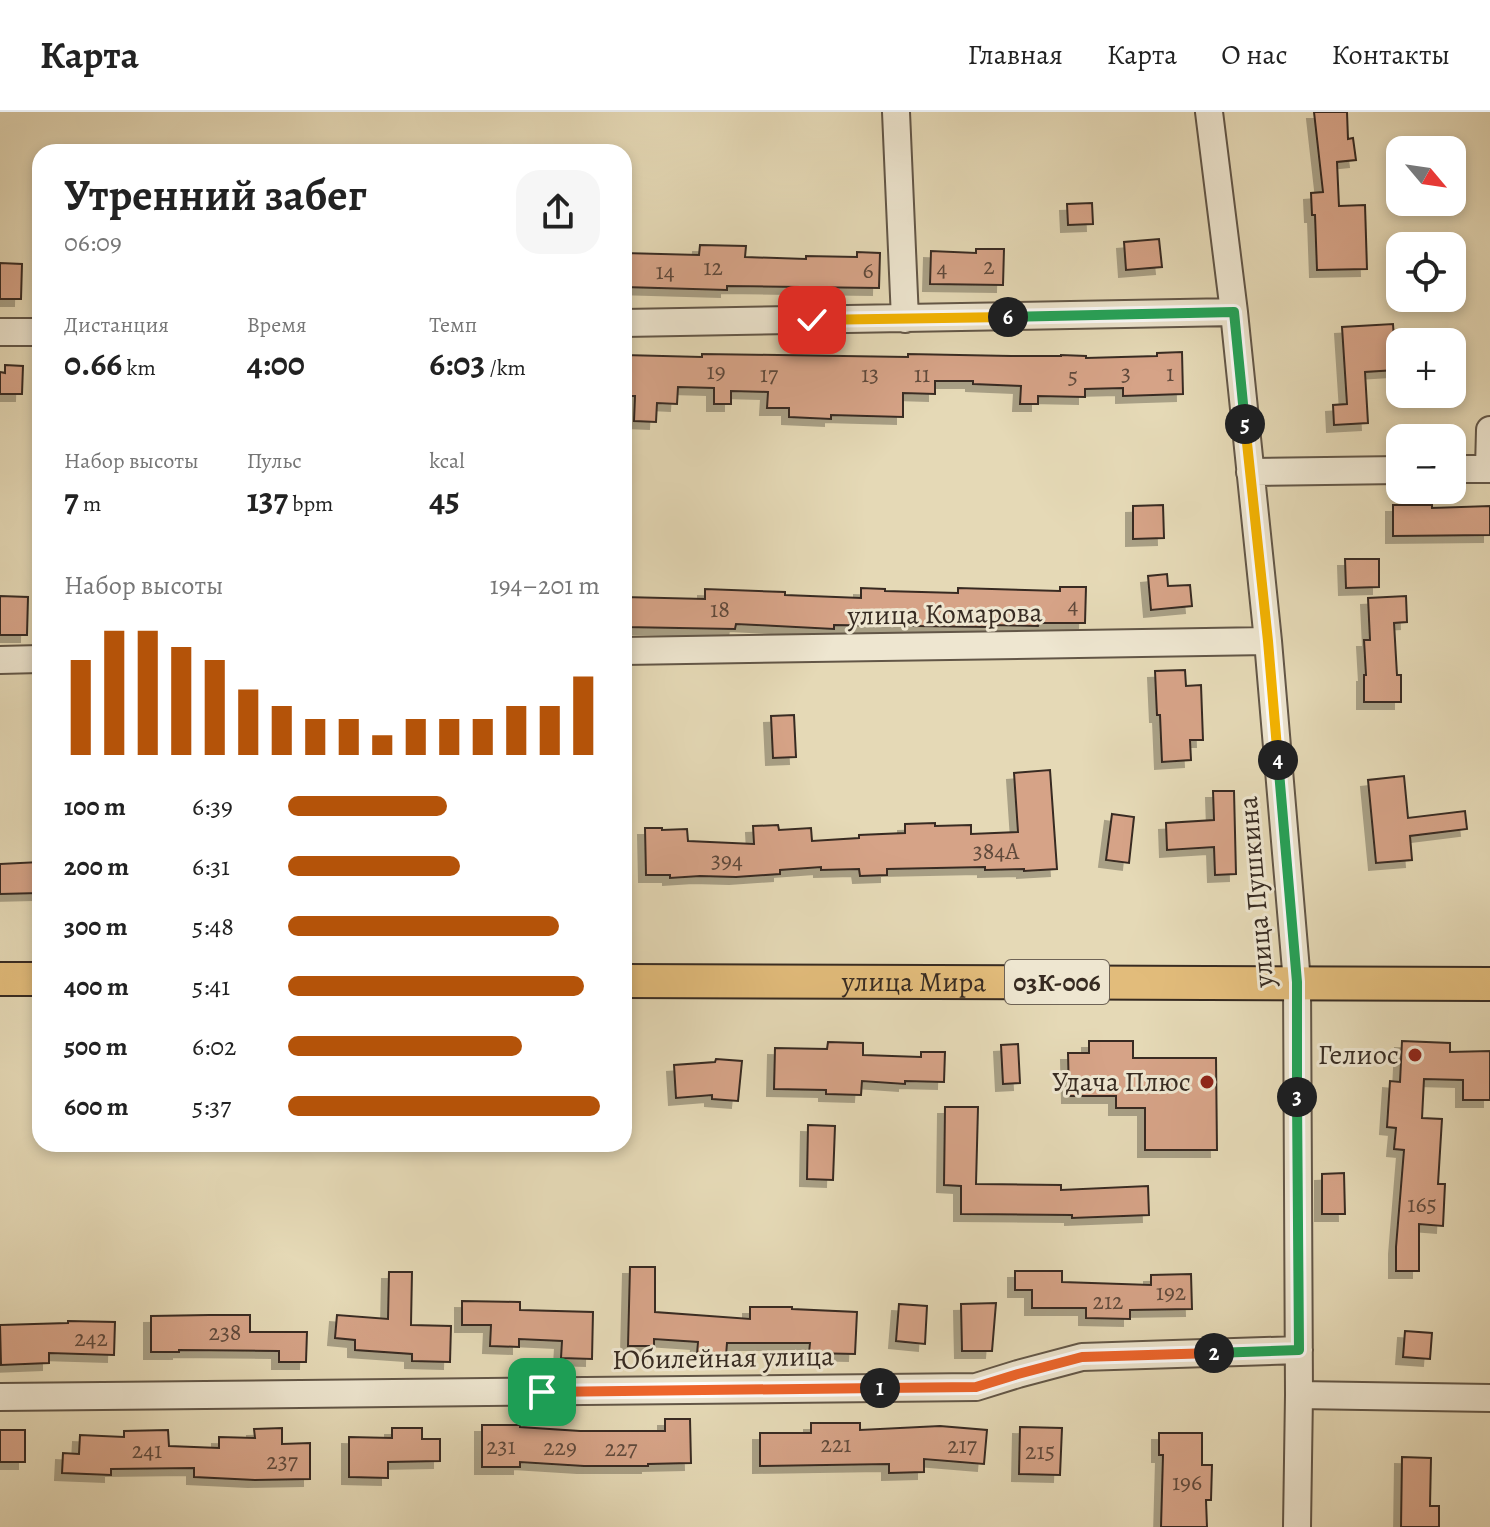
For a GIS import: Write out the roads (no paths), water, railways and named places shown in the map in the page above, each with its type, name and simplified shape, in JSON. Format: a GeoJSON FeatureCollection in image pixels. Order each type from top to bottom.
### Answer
{"type":"FeatureCollection","features":[{"type":"Feature","properties":{"kind":"main road"},"geometry":{"type":"LineString","coordinates":[[0,979],[32,979]]}},
{"type":"Feature","properties":{"kind":"main road","name":"улица Мира"},"geometry":{"type":"LineString","coordinates":[[632,981],[1490,984]]}},
{"type":"Feature","properties":{"kind":"street"},"geometry":{"type":"LineString","coordinates":[[896,112],[905,319]]}},
{"type":"Feature","properties":{"kind":"street","name":"улица Пушкина"},"geometry":{"type":"LineString","coordinates":[[1209,112],[1234,312],[1268,641],[1297,982],[1297,1527]]}},
{"type":"Feature","properties":{"kind":"street"},"geometry":{"type":"LineString","coordinates":[[632,323],[1234,312]]}},
{"type":"Feature","properties":{"kind":"street"},"geometry":{"type":"LineString","coordinates":[[0,332],[32,332]]}},
{"type":"Feature","properties":{"kind":"street"},"geometry":{"type":"LineString","coordinates":[[1466,469],[1490,468],[1490,430]]}},
{"type":"Feature","properties":{"kind":"street"},"geometry":{"type":"LineString","coordinates":[[1250,472],[1386,470]]}},
{"type":"Feature","properties":{"kind":"street","name":"улица Комарова"},"geometry":{"type":"LineString","coordinates":[[632,651],[1268,641]]}},
{"type":"Feature","properties":{"kind":"street"},"geometry":{"type":"LineString","coordinates":[[0,660],[32,659]]}},
{"type":"Feature","properties":{"kind":"street","name":"Юбилейная улица"},"geometry":{"type":"LineString","coordinates":[[0,1397],[976,1387],[1082,1357],[1299,1350]]}},
{"type":"Feature","properties":{"kind":"street"},"geometry":{"type":"LineString","coordinates":[[1299,1395],[1490,1398]]}},
{"type":"Feature","properties":{"kind":"place","name":"Гелиос"},"geometry":{"type":"Point","coordinates":[1415,1055]}},
{"type":"Feature","properties":{"kind":"place","name":"Удача Плюс"},"geometry":{"type":"Point","coordinates":[1207,1082]}}]}
